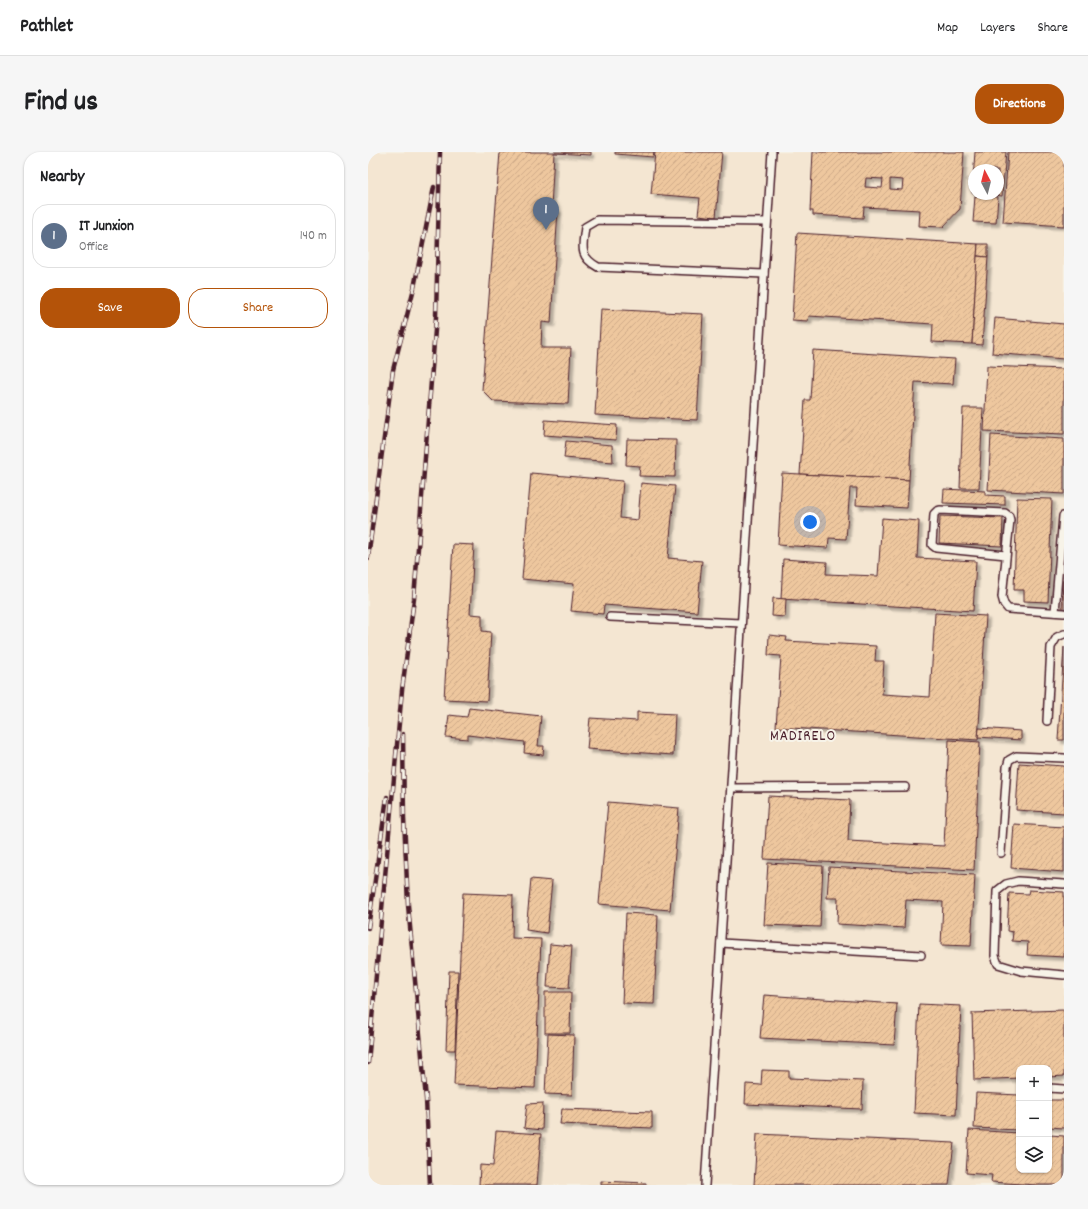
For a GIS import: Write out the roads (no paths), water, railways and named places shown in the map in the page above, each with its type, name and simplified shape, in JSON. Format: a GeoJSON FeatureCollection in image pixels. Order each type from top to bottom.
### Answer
{"type":"FeatureCollection","features":[{"type":"Feature","properties":{"kind":"lane"},"geometry":{"type":"LineString","coordinates":[[706,1185],[772,152]]}},
{"type":"Feature","properties":{"kind":"lane"},"geometry":{"type":"LineString","coordinates":[[764,274],[598,267],[585,257],[583,251],[585,227],[597,220],[767,222]]}},
{"type":"Feature","properties":{"kind":"lane"},"geometry":{"type":"LineString","coordinates":[[1006,555],[936,548],[932,545],[934,514],[940,510],[1005,513],[1009,516],[1010,520],[1002,597],[1004,604],[1008,609],[1064,613]]}},
{"type":"Feature","properties":{"kind":"lane"},"geometry":{"type":"LineString","coordinates":[[1054,612],[1063,516]]}},
{"type":"Feature","properties":{"kind":"lane"},"geometry":{"type":"LineString","coordinates":[[610,617],[741,623]]}},
{"type":"Feature","properties":{"kind":"lane"},"geometry":{"type":"LineString","coordinates":[[1046,721],[1051,647],[1056,638],[1064,634]]}},
{"type":"Feature","properties":{"kind":"lane"},"geometry":{"type":"LineString","coordinates":[[1002,853],[1007,767],[1009,760],[1016,756],[1064,758]]}},
{"type":"Feature","properties":{"kind":"lane"},"geometry":{"type":"LineString","coordinates":[[731,788],[905,787]]}},
{"type":"Feature","properties":{"kind":"lane"},"geometry":{"type":"LineString","coordinates":[[1064,884],[1018,881],[1006,884],[997,891],[995,956],[998,964],[1021,971],[1064,975]]}},
{"type":"Feature","properties":{"kind":"lane"},"geometry":{"type":"LineString","coordinates":[[721,943],[921,955]]}},
{"type":"Feature","properties":{"kind":"lane"},"geometry":{"type":"LineString","coordinates":[[1052,1088],[1064,1089]]}},
{"type":"Feature","properties":{"kind":"railway"},"geometry":{"type":"LineString","coordinates":[[368,1063],[402,690],[414,599],[436,317],[440,152]]}},
{"type":"Feature","properties":{"kind":"railway"},"geometry":{"type":"LineString","coordinates":[[368,558],[393,370],[414,288],[434,187]]}},
{"type":"Feature","properties":{"kind":"railway"},"geometry":{"type":"LineString","coordinates":[[403,734],[404,818],[408,905],[426,1099],[430,1185]]}},
{"type":"Feature","properties":{"kind":"railway"},"geometry":{"type":"LineString","coordinates":[[368,928],[387,797]]}},
{"type":"Feature","properties":{"kind":"place","name":"IT Junxion"},"geometry":{"type":"Point","coordinates":[546,230]}},
{"type":"Feature","properties":{"kind":"district","name":"MADIRELO"},"geometry":{"type":"Point","coordinates":[803,737]}}]}
